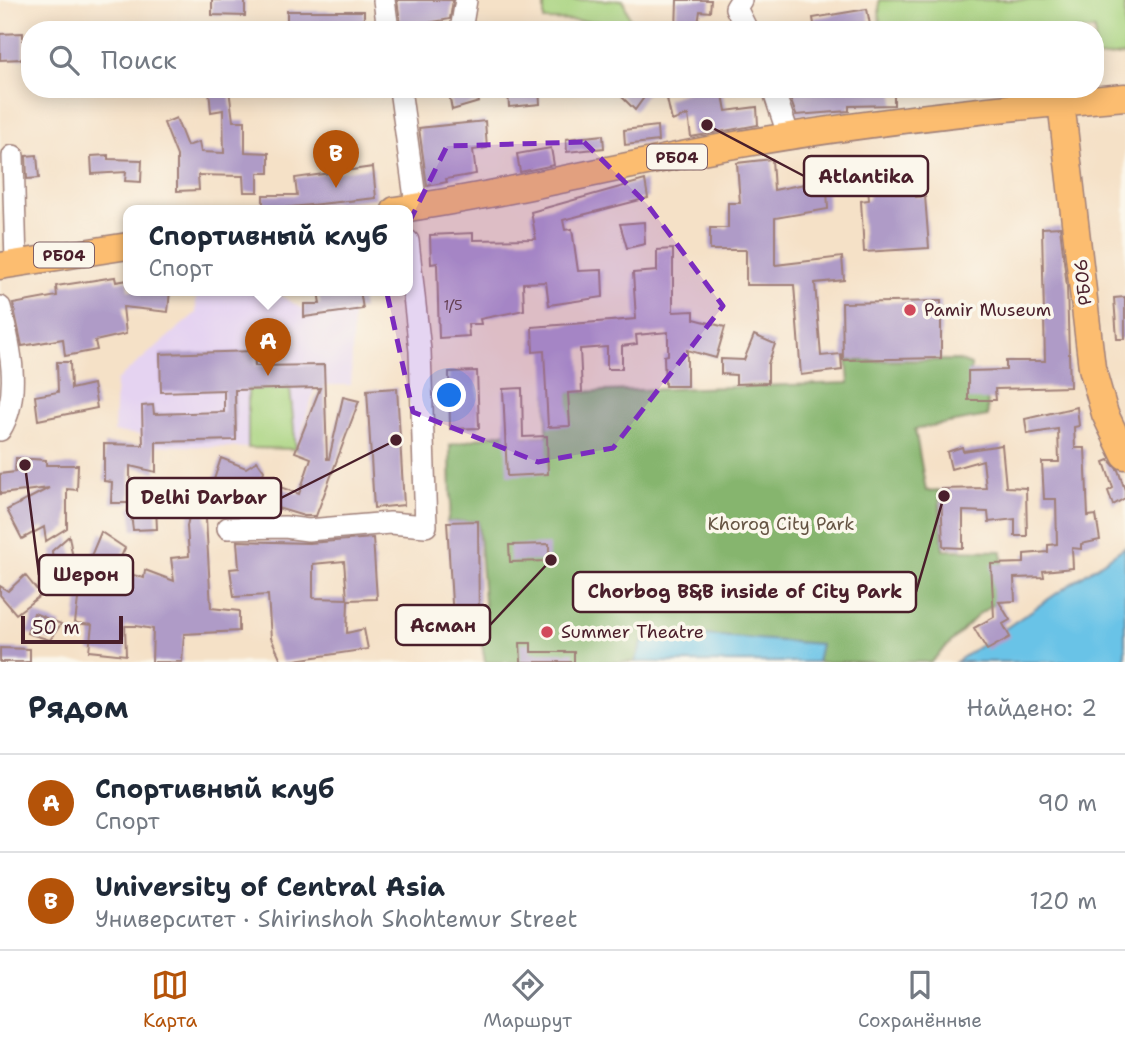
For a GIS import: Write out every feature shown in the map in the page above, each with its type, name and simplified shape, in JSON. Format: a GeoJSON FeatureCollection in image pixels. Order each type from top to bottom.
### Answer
{"type":"FeatureCollection","features":[{"type":"Feature","properties":{"kind":"main road","name":"РБ04"},"geometry":{"type":"LineString","coordinates":[[413,207],[789,137],[960,111],[1125,97]]}},
{"type":"Feature","properties":{"kind":"main road","name":"РБ06"},"geometry":{"type":"LineString","coordinates":[[1061,102],[1092,368],[1105,414],[1125,456]]}},
{"type":"Feature","properties":{"kind":"main road","name":"РБ04"},"geometry":{"type":"LineString","coordinates":[[8,264],[123,247]]}},
{"type":"Feature","properties":{"kind":"street"},"geometry":{"type":"LineString","coordinates":[[384,0],[387,21]]}},
{"type":"Feature","properties":{"kind":"street"},"geometry":{"type":"LineString","coordinates":[[462,21],[466,0]]}},
{"type":"Feature","properties":{"kind":"street"},"geometry":{"type":"LineString","coordinates":[[741,0],[736,8],[742,21]]}},
{"type":"Feature","properties":{"kind":"street"},"geometry":{"type":"LineString","coordinates":[[400,98],[405,205]]}},
{"type":"Feature","properties":{"kind":"street"},"geometry":{"type":"LineString","coordinates":[[776,98],[789,137]]}},
{"type":"Feature","properties":{"kind":"street"},"geometry":{"type":"LineString","coordinates":[[8,264],[13,156]]}},
{"type":"Feature","properties":{"kind":"street"},"geometry":{"type":"LineString","coordinates":[[228,528],[285,527],[308,530],[390,523],[426,526],[420,351],[413,287]]}},
{"type":"Feature","properties":{"kind":"street"},"geometry":{"type":"LineString","coordinates":[[0,307],[9,355],[12,402],[0,430]]}},
{"type":"Feature","properties":{"kind":"highlighted area"},"geometry":{"type":"Polygon","coordinates":[[[584,142],[647,204],[723,306],[613,448],[538,462],[413,412],[383,275],[447,146],[584,142]]]}},
{"type":"Feature","properties":{"kind":"shaded area"},"geometry":{"type":"Polygon","coordinates":[[[196,296],[281,296],[307,311],[305,317],[353,311],[351,385],[316,385],[296,449],[141,445],[141,435],[114,432],[116,381],[196,313],[196,296]]]}},
{"type":"Feature","properties":{"kind":"green space"},"geometry":{"type":"Polygon","coordinates":[[[544,0],[623,0],[631,21],[588,21],[544,20],[544,0]]]}},
{"type":"Feature","properties":{"kind":"green space"},"geometry":{"type":"Polygon","coordinates":[[[879,0],[1125,0],[1125,55],[1104,57],[1104,21],[880,21],[879,0]]]}},
{"type":"Feature","properties":{"kind":"green space","name":"Khorog City Park"},"geometry":{"type":"Polygon","coordinates":[[[958,360],[971,365],[971,395],[987,396],[988,416],[915,429],[926,491],[939,490],[943,550],[1002,551],[1003,598],[979,614],[931,662],[485,662],[477,615],[485,614],[478,521],[447,522],[451,505],[450,445],[506,432],[506,438],[547,436],[547,393],[849,383],[847,361],[958,360]]]}},
{"type":"Feature","properties":{"kind":"green space"},"geometry":{"type":"Polygon","coordinates":[[[290,388],[296,449],[248,448],[248,389],[290,388]]]}},
{"type":"Feature","properties":{"kind":"water"},"geometry":{"type":"Polygon","coordinates":[[[1125,547],[1125,662],[956,662],[1125,547]]]}},
{"type":"Feature","properties":{"kind":"water"},"geometry":{"type":"Polygon","coordinates":[[[653,631],[821,644],[817,662],[635,662],[645,636],[653,631]]]}},
{"type":"Feature","properties":{"kind":"building"},"geometry":{"type":"Polygon","coordinates":[[[212,0],[245,0],[245,16],[212,15],[212,0]]]}},
{"type":"Feature","properties":{"kind":"building"},"geometry":{"type":"Polygon","coordinates":[[[397,0],[453,0],[450,19],[400,21],[397,0]]]}},
{"type":"Feature","properties":{"kind":"building"},"geometry":{"type":"Polygon","coordinates":[[[677,0],[711,0],[710,12],[700,11],[698,21],[676,21],[677,0]]]}},
{"type":"Feature","properties":{"kind":"building"},"geometry":{"type":"Polygon","coordinates":[[[867,9],[869,21],[814,21],[813,18],[867,9]]]}},
{"type":"Feature","properties":{"kind":"building"},"geometry":{"type":"Polygon","coordinates":[[[287,11],[364,11],[364,21],[287,21],[287,11]]]}},
{"type":"Feature","properties":{"kind":"building"},"geometry":{"type":"Polygon","coordinates":[[[21,33],[21,59],[0,60],[0,34],[21,33]]]}},
{"type":"Feature","properties":{"kind":"building"},"geometry":{"type":"Polygon","coordinates":[[[210,98],[230,98],[233,121],[245,121],[245,152],[269,153],[269,173],[258,173],[258,192],[244,192],[243,176],[198,175],[199,190],[177,191],[177,156],[164,123],[176,118],[187,146],[199,142],[201,152],[224,153],[223,110],[211,112],[210,98]]]}},
{"type":"Feature","properties":{"kind":"building"},"geometry":{"type":"Polygon","coordinates":[[[450,98],[478,98],[479,102],[452,110],[450,98]]]}},
{"type":"Feature","properties":{"kind":"building"},"geometry":{"type":"Polygon","coordinates":[[[508,98],[540,98],[540,104],[509,107],[508,98]]]}},
{"type":"Feature","properties":{"kind":"building"},"geometry":{"type":"Polygon","coordinates":[[[623,98],[644,98],[635,110],[623,98]]]}},
{"type":"Feature","properties":{"kind":"building"},"geometry":{"type":"Polygon","coordinates":[[[724,98],[726,111],[757,107],[758,125],[691,137],[688,115],[672,121],[667,99],[724,98]]]}},
{"type":"Feature","properties":{"kind":"building"},"geometry":{"type":"Polygon","coordinates":[[[790,98],[894,98],[894,105],[849,106],[849,111],[796,115],[790,98]]]}},
{"type":"Feature","properties":{"kind":"building"},"geometry":{"type":"Polygon","coordinates":[[[485,121],[487,148],[473,150],[476,174],[446,179],[447,182],[427,186],[419,128],[485,121]]]}},
{"type":"Feature","properties":{"kind":"building"},"geometry":{"type":"Polygon","coordinates":[[[657,126],[658,141],[625,145],[624,130],[657,126]]]}},
{"type":"Feature","properties":{"kind":"building"},"geometry":{"type":"Polygon","coordinates":[[[603,135],[604,148],[567,152],[566,139],[603,135]]]}},
{"type":"Feature","properties":{"kind":"building"},"geometry":{"type":"Polygon","coordinates":[[[551,148],[554,165],[520,172],[517,154],[551,148]]]}},
{"type":"Feature","properties":{"kind":"building"},"geometry":{"type":"Polygon","coordinates":[[[37,155],[39,178],[27,179],[26,156],[37,155]]]}},
{"type":"Feature","properties":{"kind":"building"},"geometry":{"type":"Polygon","coordinates":[[[108,155],[108,159],[142,160],[141,182],[125,181],[126,172],[92,174],[91,156],[108,155]]]}},
{"type":"Feature","properties":{"kind":"building"},"geometry":{"type":"Polygon","coordinates":[[[772,159],[774,190],[810,183],[809,162],[837,160],[840,183],[827,188],[828,209],[775,218],[775,265],[842,257],[844,280],[815,283],[821,356],[841,354],[842,370],[801,375],[794,285],[746,285],[746,250],[710,250],[710,228],[728,228],[728,203],[740,203],[737,163],[772,159]]]}},
{"type":"Feature","properties":{"kind":"building"},"geometry":{"type":"Polygon","coordinates":[[[373,167],[376,198],[310,205],[263,205],[263,195],[297,195],[295,178],[373,167]]]}},
{"type":"Feature","properties":{"kind":"building"},"geometry":{"type":"Polygon","coordinates":[[[645,180],[648,198],[563,220],[565,230],[572,229],[578,271],[602,270],[603,297],[549,305],[546,282],[523,283],[524,310],[480,319],[481,324],[468,324],[469,336],[439,338],[437,263],[431,264],[430,235],[473,233],[473,240],[536,239],[531,212],[645,180]]]}},
{"type":"Feature","properties":{"kind":"building"},"geometry":{"type":"Polygon","coordinates":[[[915,184],[916,197],[925,196],[929,248],[864,252],[861,201],[869,200],[868,187],[915,184]]]}},
{"type":"Feature","properties":{"kind":"building"},"geometry":{"type":"Polygon","coordinates":[[[644,222],[645,244],[627,248],[620,224],[644,222]]]}},
{"type":"Feature","properties":{"kind":"building"},"geometry":{"type":"Polygon","coordinates":[[[1060,227],[1067,287],[1070,387],[995,389],[996,400],[968,400],[968,371],[1006,370],[1006,361],[1045,361],[1042,228],[1060,227]]]}},
{"type":"Feature","properties":{"kind":"building"},"geometry":{"type":"Polygon","coordinates":[[[673,249],[673,312],[694,311],[694,319],[725,327],[716,358],[687,350],[687,386],[665,386],[664,356],[668,355],[668,332],[636,335],[637,344],[622,346],[622,369],[607,369],[607,347],[580,349],[582,392],[568,393],[570,426],[548,427],[544,351],[533,352],[532,327],[636,319],[633,273],[657,271],[657,250],[673,249]]]}},
{"type":"Feature","properties":{"kind":"building"},"geometry":{"type":"Polygon","coordinates":[[[115,277],[116,282],[123,281],[123,296],[169,296],[168,312],[123,307],[126,334],[95,341],[97,350],[65,356],[63,339],[22,346],[13,304],[57,296],[56,286],[115,277]]]}},
{"type":"Feature","properties":{"kind":"building"},"geometry":{"type":"Polygon","coordinates":[[[319,296],[361,296],[363,309],[304,317],[304,304],[320,304],[319,296]]]}},
{"type":"Feature","properties":{"kind":"building"},"geometry":{"type":"Polygon","coordinates":[[[1125,297],[1125,339],[1117,339],[1114,298],[1125,297]]]}},
{"type":"Feature","properties":{"kind":"building"},"geometry":{"type":"Polygon","coordinates":[[[941,301],[941,358],[843,360],[842,303],[941,301]]]}},
{"type":"Feature","properties":{"kind":"building"},"geometry":{"type":"Polygon","coordinates":[[[754,335],[775,344],[768,364],[768,383],[736,384],[736,375],[721,374],[721,359],[744,360],[754,335]]]}},
{"type":"Feature","properties":{"kind":"building"},"geometry":{"type":"Polygon","coordinates":[[[254,351],[255,366],[324,365],[327,459],[343,397],[359,401],[316,516],[304,516],[228,493],[209,495],[221,458],[246,468],[257,461],[264,471],[261,480],[299,494],[311,458],[295,452],[320,388],[235,390],[236,440],[156,442],[156,472],[130,466],[130,503],[111,503],[112,482],[104,481],[104,444],[143,445],[142,406],[153,405],[154,414],[224,412],[224,390],[161,392],[160,354],[254,351]]]}},
{"type":"Feature","properties":{"kind":"building"},"geometry":{"type":"Polygon","coordinates":[[[57,362],[70,362],[71,389],[93,384],[97,408],[38,420],[35,396],[58,392],[57,362]]]}},
{"type":"Feature","properties":{"kind":"building"},"geometry":{"type":"Polygon","coordinates":[[[477,371],[479,428],[450,429],[449,372],[477,371]]]}},
{"type":"Feature","properties":{"kind":"building"},"geometry":{"type":"Polygon","coordinates":[[[397,388],[404,505],[374,508],[367,390],[397,388]]]}},
{"type":"Feature","properties":{"kind":"building"},"geometry":{"type":"Polygon","coordinates":[[[522,388],[523,437],[547,436],[548,474],[507,476],[503,389],[522,388]]]}},
{"type":"Feature","properties":{"kind":"building"},"geometry":{"type":"Polygon","coordinates":[[[1077,407],[1079,426],[1074,427],[1075,448],[1085,448],[1088,516],[1096,515],[1100,540],[1081,544],[1081,549],[1072,548],[1073,568],[1043,571],[1044,577],[1014,578],[1015,601],[999,602],[1010,620],[1003,624],[1010,637],[987,650],[974,628],[994,617],[991,564],[1024,563],[1024,554],[1048,552],[1048,545],[1057,544],[1056,499],[1044,499],[1042,462],[1059,462],[1058,429],[1027,434],[1025,419],[1077,407]]]}},
{"type":"Feature","properties":{"kind":"building"},"geometry":{"type":"Polygon","coordinates":[[[1002,445],[1006,487],[1026,488],[1027,536],[1015,536],[1015,519],[989,522],[988,512],[963,511],[963,548],[943,547],[941,489],[986,488],[983,460],[951,469],[947,452],[962,447],[963,451],[1002,445]]]}},
{"type":"Feature","properties":{"kind":"building"},"geometry":{"type":"Polygon","coordinates":[[[16,458],[46,460],[46,465],[78,465],[77,490],[67,489],[67,528],[46,541],[44,527],[22,539],[7,510],[49,488],[0,494],[0,474],[15,472],[16,458]]]}},
{"type":"Feature","properties":{"kind":"building"},"geometry":{"type":"Polygon","coordinates":[[[1109,460],[1118,470],[1125,490],[1125,498],[1113,505],[1108,491],[1113,488],[1104,462],[1109,460]]]}},
{"type":"Feature","properties":{"kind":"building"},"geometry":{"type":"Polygon","coordinates":[[[193,498],[205,501],[211,608],[239,611],[239,631],[184,634],[182,662],[152,662],[153,629],[136,626],[125,626],[126,655],[89,651],[92,625],[75,623],[79,591],[56,593],[52,551],[69,536],[78,587],[101,532],[125,548],[115,570],[144,578],[145,570],[174,581],[171,558],[189,556],[187,526],[193,498]]]}},
{"type":"Feature","properties":{"kind":"building"},"geometry":{"type":"Polygon","coordinates":[[[130,507],[156,507],[157,529],[133,530],[130,507]]]}},
{"type":"Feature","properties":{"kind":"building"},"geometry":{"type":"Polygon","coordinates":[[[478,521],[479,619],[453,619],[447,522],[478,521]]]}},
{"type":"Feature","properties":{"kind":"building"},"geometry":{"type":"Polygon","coordinates":[[[373,538],[377,599],[348,600],[347,633],[364,629],[368,649],[282,662],[271,638],[268,595],[234,597],[230,569],[239,568],[237,541],[309,543],[373,538]],[[344,561],[313,564],[313,598],[347,599],[344,561]]]}},
{"type":"Feature","properties":{"kind":"building"},"geometry":{"type":"Polygon","coordinates":[[[549,544],[549,561],[510,562],[509,545],[549,544]]]}},
{"type":"Feature","properties":{"kind":"building"},"geometry":{"type":"Polygon","coordinates":[[[25,575],[41,595],[16,614],[0,595],[0,586],[8,591],[25,575]]]}},
{"type":"Feature","properties":{"kind":"building"},"geometry":{"type":"Polygon","coordinates":[[[34,613],[61,624],[50,640],[27,633],[34,613]]]}},
{"type":"Feature","properties":{"kind":"building"},"geometry":{"type":"Polygon","coordinates":[[[520,643],[531,643],[531,652],[574,652],[574,662],[521,662],[520,643]]]}},
{"type":"Feature","properties":{"kind":"building"},"geometry":{"type":"Polygon","coordinates":[[[0,648],[30,649],[30,662],[0,662],[0,648]]]}},
{"type":"Feature","properties":{"kind":"place","name":"Atlantika"},"geometry":{"type":"Point","coordinates":[707,125]}},
{"type":"Feature","properties":{"kind":"place","name":"University of Central Asia"},"geometry":{"type":"Point","coordinates":[336,188]}},
{"type":"Feature","properties":{"kind":"place","name":"Pamir Museum"},"geometry":{"type":"Point","coordinates":[910,310]}},
{"type":"Feature","properties":{"kind":"place","name":"Спортивный клуб"},"geometry":{"type":"Point","coordinates":[268,376]}},
{"type":"Feature","properties":{"kind":"place","name":"Delhi Darbar"},"geometry":{"type":"Point","coordinates":[396,440]}},
{"type":"Feature","properties":{"kind":"place","name":"Шерон"},"geometry":{"type":"Point","coordinates":[25,465]}},
{"type":"Feature","properties":{"kind":"place","name":"Chorbog B&B inside of City Park"},"geometry":{"type":"Point","coordinates":[944,496]}},
{"type":"Feature","properties":{"kind":"place","name":"Асман"},"geometry":{"type":"Point","coordinates":[551,560]}},
{"type":"Feature","properties":{"kind":"place","name":"Summer Theatre"},"geometry":{"type":"Point","coordinates":[547,632]}}]}
